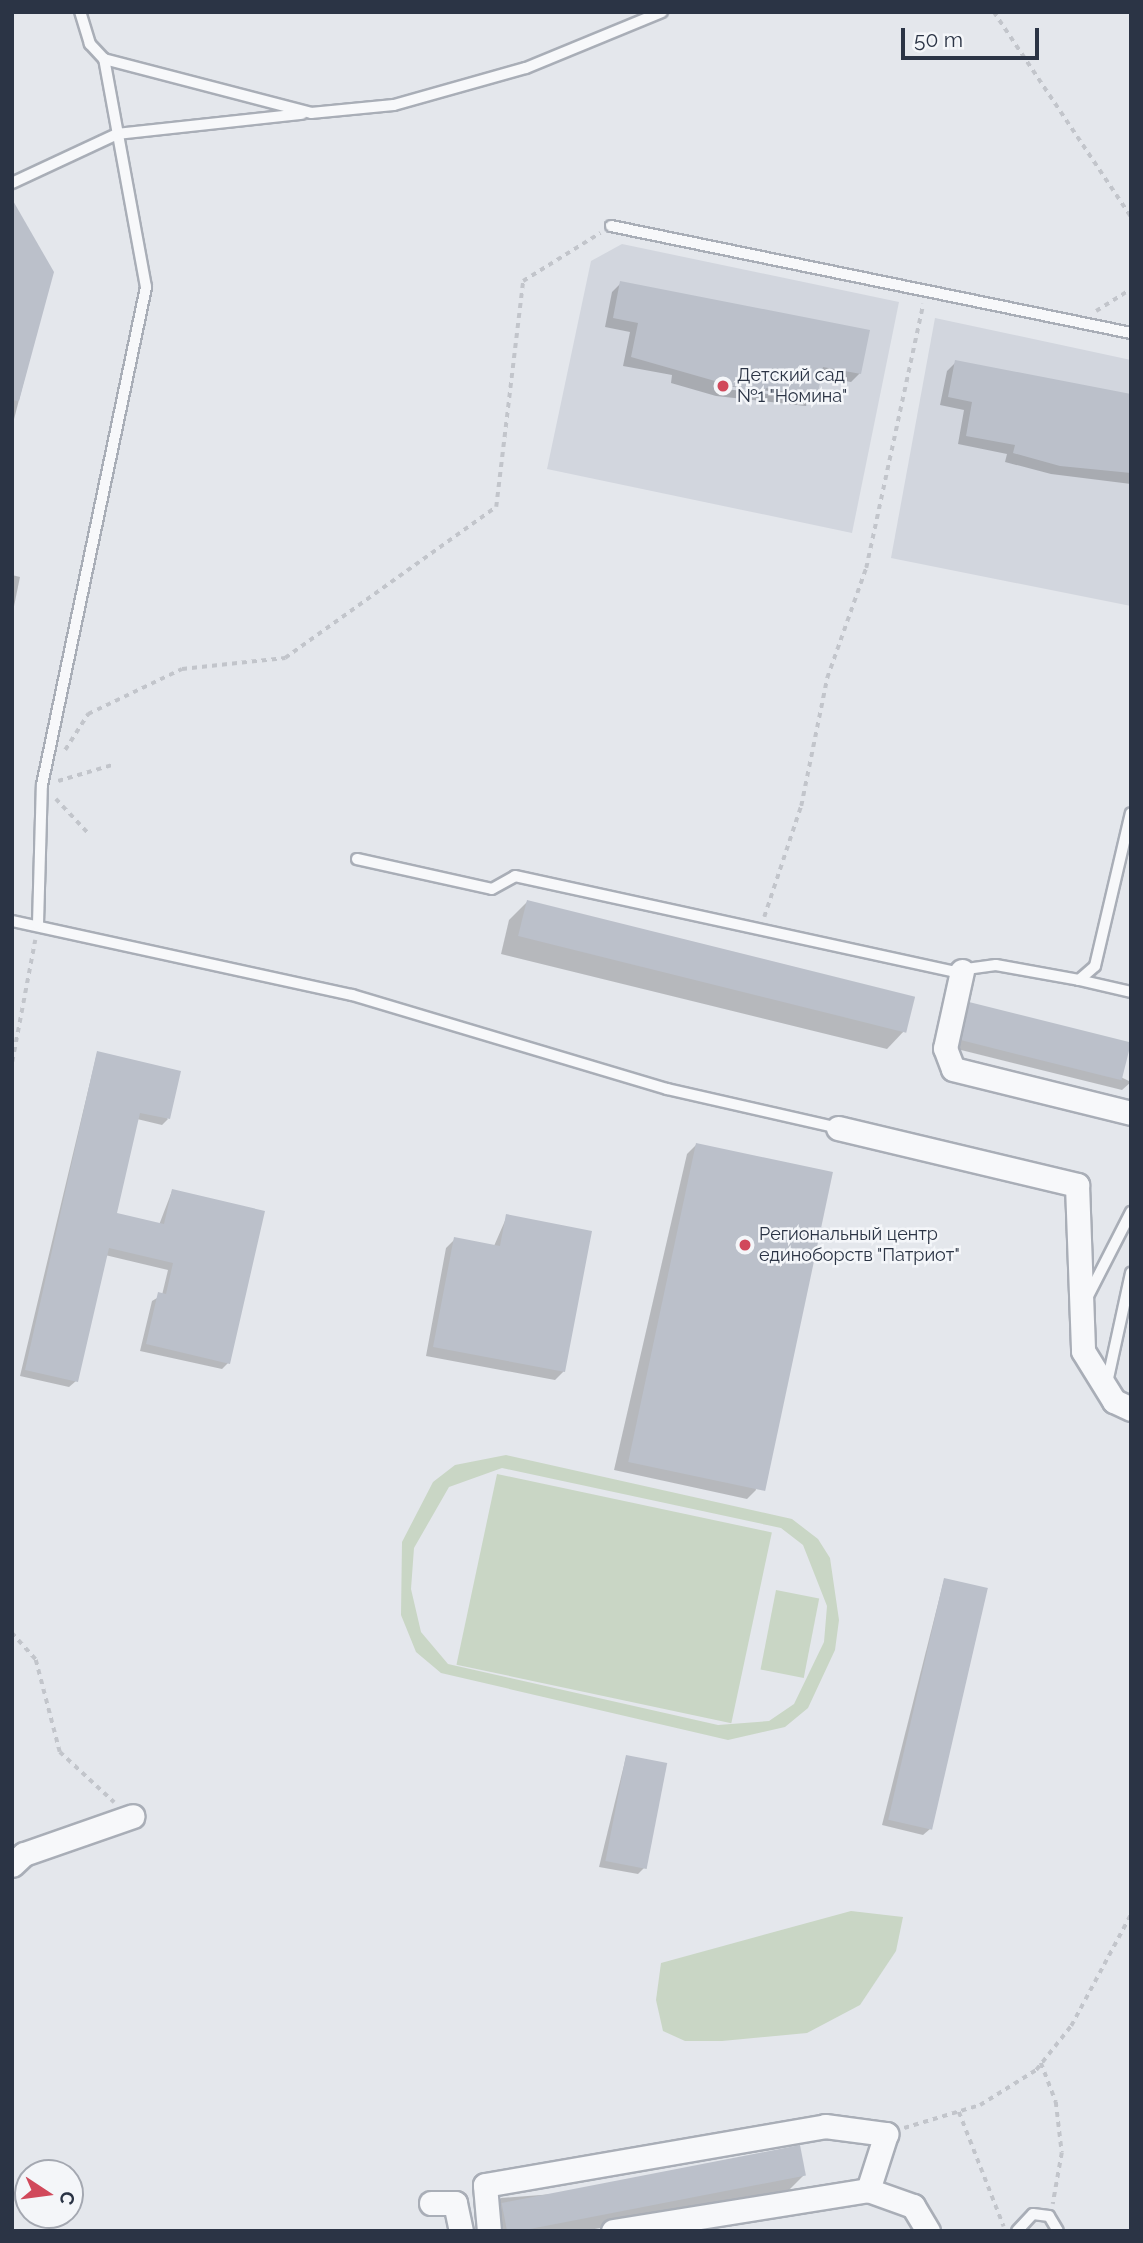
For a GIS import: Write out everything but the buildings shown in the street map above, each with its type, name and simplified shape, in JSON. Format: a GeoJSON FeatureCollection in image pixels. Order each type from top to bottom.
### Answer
{"type":"FeatureCollection","features":[{"type":"Feature","properties":{"kind":"street"},"geometry":{"type":"LineString","coordinates":[[962,971],[945,1048],[953,1069],[1131,1113]]}},
{"type":"Feature","properties":{"kind":"street"},"geometry":{"type":"LineString","coordinates":[[838,1128],[1077,1185],[1083,1351],[1114,1401],[1131,1409]]}},
{"type":"Feature","properties":{"kind":"street"},"geometry":{"type":"LineString","coordinates":[[16,1855],[133,1816]]}},
{"type":"Feature","properties":{"kind":"street"},"geometry":{"type":"LineString","coordinates":[[489,2231],[485,2185],[825,2126],[886,2134],[868,2190]]}},
{"type":"Feature","properties":{"kind":"street"},"geometry":{"type":"LineString","coordinates":[[613,2231],[868,2190],[913,2206],[928,2231]]}},
{"type":"Feature","properties":{"kind":"street"},"geometry":{"type":"LineString","coordinates":[[431,2203],[456,2203],[461,2231]]}},
{"type":"Feature","properties":{"kind":"lane"},"geometry":{"type":"LineString","coordinates":[[80,12],[90,44],[104,59],[311,113]]}},
{"type":"Feature","properties":{"kind":"lane"},"geometry":{"type":"LineString","coordinates":[[12,183],[117,134],[394,105],[526,68],[662,12]]}},
{"type":"Feature","properties":{"kind":"lane"},"geometry":{"type":"LineString","coordinates":[[38,924],[42,785],[146,287],[104,59]]}},
{"type":"Feature","properties":{"kind":"lane"},"geometry":{"type":"LineString","coordinates":[[611,226],[1131,333]]}},
{"type":"Feature","properties":{"kind":"lane"},"geometry":{"type":"LineString","coordinates":[[1079,980],[1095,966],[1131,813]]}},
{"type":"Feature","properties":{"kind":"lane"},"geometry":{"type":"LineString","coordinates":[[357,859],[492,889],[515,876],[962,971],[996,965],[1131,992]]}},
{"type":"Feature","properties":{"kind":"lane"},"geometry":{"type":"LineString","coordinates":[[12,921],[38,924],[352,995],[667,1089],[838,1128]]}},
{"type":"Feature","properties":{"kind":"lane"},"geometry":{"type":"LineString","coordinates":[[1080,1311],[1131,1212]]}},
{"type":"Feature","properties":{"kind":"lane"},"geometry":{"type":"LineString","coordinates":[[1106,1388],[1131,1273]]}},
{"type":"Feature","properties":{"kind":"lane"},"geometry":{"type":"LineString","coordinates":[[1017,2231],[1033,2214],[1049,2216],[1058,2231]]}},
{"type":"Feature","properties":{"kind":"path"},"geometry":{"type":"LineString","coordinates":[[995,12],[1131,217]]}},
{"type":"Feature","properties":{"kind":"path"},"geometry":{"type":"LineString","coordinates":[[62,755],[88,715],[182,669],[285,658],[496,507],[523,281],[611,226]]}},
{"type":"Feature","properties":{"kind":"path"},"geometry":{"type":"LineString","coordinates":[[1063,319],[1102,310],[1131,289]]}},
{"type":"Feature","properties":{"kind":"path"},"geometry":{"type":"LineString","coordinates":[[761,930],[801,806],[827,678],[866,568],[926,291]]}},
{"type":"Feature","properties":{"kind":"path"},"geometry":{"type":"LineString","coordinates":[[88,833],[42,785],[112,765]]}},
{"type":"Feature","properties":{"kind":"path"},"geometry":{"type":"LineString","coordinates":[[12,1062],[38,924]]}},
{"type":"Feature","properties":{"kind":"path"},"geometry":{"type":"LineString","coordinates":[[12,1633],[36,1660],[60,1752],[133,1816]]}},
{"type":"Feature","properties":{"kind":"path"},"geometry":{"type":"LineString","coordinates":[[886,2134],[980,2105],[1041,2063],[1071,2025],[1131,1914]]}},
{"type":"Feature","properties":{"kind":"path"},"geometry":{"type":"LineString","coordinates":[[1041,2063],[1056,2102],[1062,2153],[1060,2188],[1049,2216]]}},
{"type":"Feature","properties":{"kind":"path"},"geometry":{"type":"LineString","coordinates":[[959,2112],[1005,2231]]}},
{"type":"Feature","properties":{"kind":"shaded area","name":"Детский сад №1 \"Номина\""},"geometry":{"type":"Polygon","coordinates":[[[622,244],[899,302],[852,533],[547,469],[591,261],[622,244]]]}},
{"type":"Feature","properties":{"kind":"shaded area"},"geometry":{"type":"Polygon","coordinates":[[[935,318],[1131,360],[1131,606],[891,558],[935,318]]]}},
{"type":"Feature","properties":{"kind":"green space"},"geometry":{"type":"Polygon","coordinates":[[[506,1455],[792,1519],[818,1539],[830,1558],[839,1620],[835,1650],[808,1708],[785,1727],[728,1740],[441,1673],[416,1652],[401,1615],[402,1542],[433,1482],[455,1465],[506,1455]],[[502,1468],[449,1487],[414,1548],[411,1589],[421,1632],[448,1664],[718,1725],[769,1721],[794,1704],[824,1642],[827,1606],[803,1545],[781,1528],[502,1468]]]}},
{"type":"Feature","properties":{"kind":"green space"},"geometry":{"type":"Polygon","coordinates":[[[497,1474],[772,1532],[731,1723],[456,1665],[497,1474]]]}},
{"type":"Feature","properties":{"kind":"green space"},"geometry":{"type":"Polygon","coordinates":[[[776,1590],[819,1598],[804,1678],[761,1670],[776,1590]]]}},
{"type":"Feature","properties":{"kind":"green space"},"geometry":{"type":"Polygon","coordinates":[[[851,1911],[903,1917],[896,1951],[860,2005],[807,2033],[722,2041],[685,2041],[663,2031],[656,2000],[661,1963],[851,1911]]]}},
{"type":"Feature","properties":{"kind":"place","name":"Детский сад №1 \"Номина\""},"geometry":{"type":"Point","coordinates":[723,386]}},
{"type":"Feature","properties":{"kind":"place","name":"Региональный центр единоборств \"Патриот\""},"geometry":{"type":"Point","coordinates":[745,1245]}}]}
